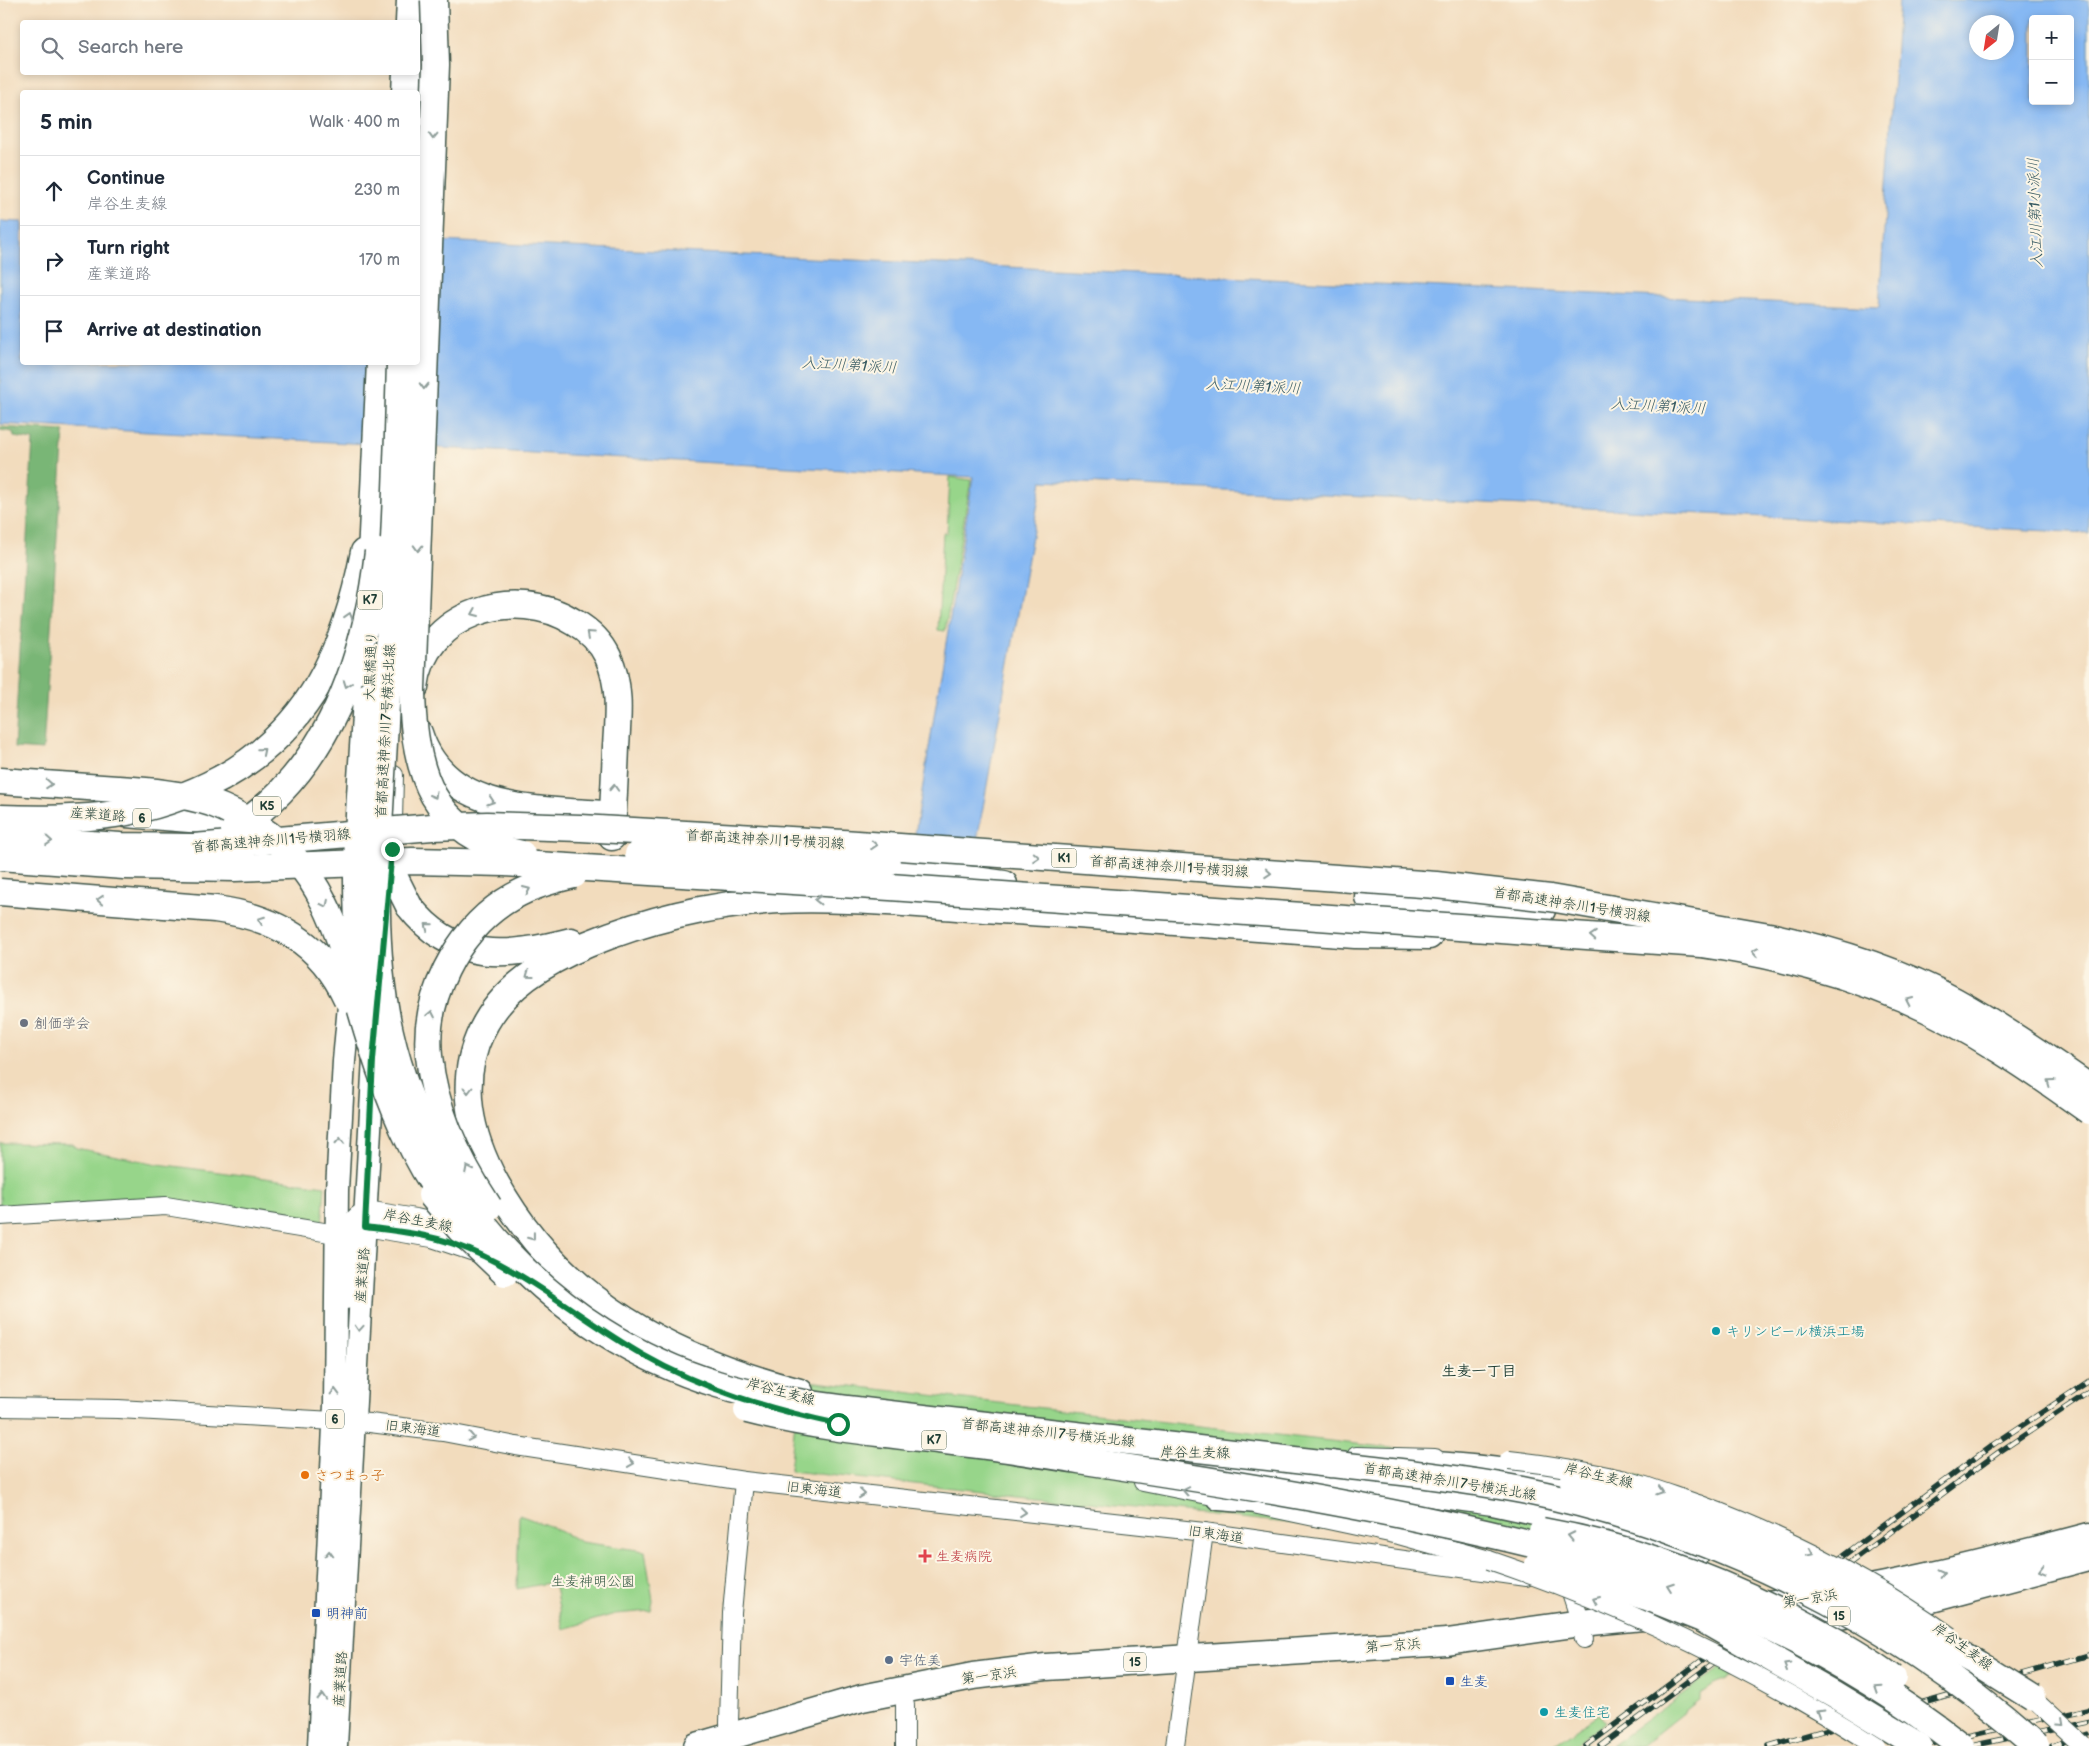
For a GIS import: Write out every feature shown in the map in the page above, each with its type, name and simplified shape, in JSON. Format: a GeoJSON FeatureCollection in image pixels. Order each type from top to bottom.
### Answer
{"type":"FeatureCollection","features":[{"type":"Feature","properties":{"kind":"highway"},"geometry":{"type":"LineString","coordinates":[[398,20],[399,0]]}},
{"type":"Feature","properties":{"kind":"highway"},"geometry":{"type":"LineString","coordinates":[[409,20],[410,0]]}},
{"type":"Feature","properties":{"kind":"highway"},"geometry":{"type":"LineString","coordinates":[[434,0],[435,75],[412,689],[414,733],[424,776],[437,801],[455,822],[477,838],[512,852],[535,856],[565,858],[674,854],[891,864],[1368,897],[1435,899],[1705,925]]}},
{"type":"Feature","properties":{"kind":"highway"},"geometry":{"type":"LineString","coordinates":[[394,90],[395,75]]}},
{"type":"Feature","properties":{"kind":"highway"},"geometry":{"type":"LineString","coordinates":[[405,90],[406,75]]}},
{"type":"Feature","properties":{"kind":"highway"},"geometry":{"type":"LineString","coordinates":[[0,818],[96,818],[149,808],[198,791],[238,770],[288,728],[322,680],[348,619],[356,589],[373,502],[382,365]]}},
{"type":"Feature","properties":{"kind":"highway","name":"K5"},"geometry":{"type":"LineString","coordinates":[[0,876],[54,878],[102,876],[169,861],[210,844],[250,820],[288,786],[305,764],[320,741],[344,692],[362,638],[368,611],[378,552],[390,365]]}},
{"type":"Feature","properties":{"kind":"highway","name":"首都高速神奈川7号横浜北線"},"geometry":{"type":"LineString","coordinates":[[400,365],[377,899],[380,967],[391,1035],[405,1082],[421,1124],[447,1173],[476,1216],[514,1260],[556,1299],[580,1317],[631,1348],[687,1374],[751,1394],[838,1408],[1433,1476],[1498,1486],[1589,1506],[1664,1529],[1752,1563],[1838,1607],[1917,1655],[1991,1708],[2036,1746]]}},
{"type":"Feature","properties":{"kind":"highway","name":"首都高速神奈川7号横浜北線"},"geometry":{"type":"LineString","coordinates":[[373,502],[357,878],[357,926],[364,982],[383,1065],[401,1116],[425,1166],[468,1229],[524,1290],[576,1332],[643,1371],[700,1396],[784,1419],[1003,1449],[1210,1488],[1383,1511],[1496,1536],[1589,1560],[1670,1586],[1753,1620],[1833,1661],[1914,1712],[1961,1746]]}},
{"type":"Feature","properties":{"kind":"highway"},"geometry":{"type":"LineString","coordinates":[[612,837],[618,697],[610,663],[601,645],[578,624],[552,611],[523,604],[496,607],[476,612],[447,630],[429,649],[417,672],[414,697],[415,716],[420,736],[431,760],[452,781],[477,796],[514,806],[744,827],[842,843]]}},
{"type":"Feature","properties":{"kind":"highway"},"geometry":{"type":"LineString","coordinates":[[366,697],[371,782],[382,838],[393,874],[403,897],[431,929],[469,949],[504,953],[545,948],[659,920],[731,905],[776,900],[840,900],[1355,935],[1433,936],[1555,933]]}},
{"type":"Feature","properties":{"kind":"highway"},"geometry":{"type":"LineString","coordinates":[[0,781],[140,791],[194,799],[238,815],[264,831],[290,852],[310,876],[326,905],[340,940],[364,1023],[390,1099],[413,1150],[438,1192],[467,1229],[530,1287],[579,1320],[631,1348]]}},
{"type":"Feature","properties":{"kind":"highway","name":"首都高速神奈川1号横羽線"},"geometry":{"type":"LineString","coordinates":[[0,838],[120,846],[194,847],[241,845],[371,831],[487,825],[580,828],[842,843],[1436,885],[1550,898],[1799,942],[1864,961],[1896,973],[1954,1000],[2011,1033],[2089,1087]]}},
{"type":"Feature","properties":{"kind":"highway"},"geometry":{"type":"LineString","coordinates":[[471,850],[960,878],[1114,902]]}},
{"type":"Feature","properties":{"kind":"highway","name":"首都高速神奈川1号横羽線"},"geometry":{"type":"LineString","coordinates":[[0,857],[124,866],[235,868],[412,861],[474,862],[704,874],[1669,940],[1772,956],[1840,974],[1906,1000],[1972,1033],[2033,1070],[2089,1111]]}},
{"type":"Feature","properties":{"kind":"highway"},"geometry":{"type":"LineString","coordinates":[[784,1419],[702,1392],[632,1356],[593,1327],[552,1289],[518,1248],[487,1204],[468,1170],[447,1124],[435,1090],[430,1066],[428,1040],[435,998],[455,954],[466,938],[490,913],[520,893],[556,879],[600,871],[663,866],[799,861]]}},
{"type":"Feature","properties":{"kind":"highway"},"geometry":{"type":"LineString","coordinates":[[0,892],[232,912],[262,920],[289,932],[301,941],[324,961],[340,984],[352,1012],[391,1126],[409,1162],[446,1215],[480,1250],[524,1290]]}},
{"type":"Feature","properties":{"kind":"highway"},"geometry":{"type":"LineString","coordinates":[[659,920],[580,947],[535,971],[512,989],[503,999],[488,1019],[476,1042],[470,1066],[468,1092],[474,1132],[491,1174],[524,1227],[554,1262],[598,1301],[645,1333],[706,1362],[772,1385],[838,1402],[1026,1430]]}},
{"type":"Feature","properties":{"kind":"highway"},"geometry":{"type":"LineString","coordinates":[[1114,1449],[1484,1500],[1529,1508],[1598,1525],[1694,1556],[1812,1604],[1888,1644],[1991,1708]]}},
{"type":"Feature","properties":{"kind":"highway"},"geometry":{"type":"LineString","coordinates":[[1264,1456],[1480,1467],[1573,1482],[1658,1506],[1751,1541],[1796,1562],[1977,1663],[2033,1698]]}},
{"type":"Feature","properties":{"kind":"highway"},"geometry":{"type":"LineString","coordinates":[[1210,1488],[1418,1528],[1675,1607],[1763,1652],[1876,1718],[1919,1746]]}},
{"type":"Feature","properties":{"kind":"highway"},"geometry":{"type":"LineString","coordinates":[[1210,1488],[1513,1525],[1595,1541],[1668,1563],[1750,1596],[1853,1651],[1922,1699],[1977,1746]]}},
{"type":"Feature","properties":{"kind":"highway","name":"第一京浜"},"geometry":{"type":"LineString","coordinates":[[737,1743],[862,1698],[972,1676],[1046,1667],[1186,1666],[1427,1659],[1583,1631],[1791,1602],[1895,1584],[2089,1536]]}},
{"type":"Feature","properties":{"kind":"highway","name":"第一京浜"},"geometry":{"type":"LineString","coordinates":[[1583,1631],[1822,1619],[1924,1601],[2089,1557]]}},
{"type":"Feature","properties":{"kind":"highway","name":"第一京浜"},"geometry":{"type":"LineString","coordinates":[[697,1746],[737,1743],[982,1688],[1080,1680],[1186,1666]]}},
{"type":"Feature","properties":{"kind":"main road","name":"産業道路"},"geometry":{"type":"LineString","coordinates":[[0,806],[285,829],[364,822],[393,822],[319,1746]]}},
{"type":"Feature","properties":{"kind":"main road"},"geometry":{"type":"LineString","coordinates":[[393,822],[612,837]]}},
{"type":"Feature","properties":{"kind":"main road","name":"産業道路"},"geometry":{"type":"LineString","coordinates":[[285,829],[363,849],[344,1061],[337,1190],[336,1352],[344,1420],[336,1746]]}},
{"type":"Feature","properties":{"kind":"main road"},"geometry":{"type":"LineString","coordinates":[[363,849],[471,850]]}},
{"type":"Feature","properties":{"kind":"street"},"geometry":{"type":"LineString","coordinates":[[419,90],[424,0]]}},
{"type":"Feature","properties":{"kind":"street","name":"大黒橋通り"},"geometry":{"type":"LineString","coordinates":[[363,849],[382,365]]}},
{"type":"Feature","properties":{"kind":"street","name":"大黒橋通り"},"geometry":{"type":"LineString","coordinates":[[393,822],[405,365]]}},
{"type":"Feature","properties":{"kind":"street"},"geometry":{"type":"LineString","coordinates":[[336,1352],[346,1297],[349,1236],[361,1219],[343,1206],[337,1190]]}},
{"type":"Feature","properties":{"kind":"street"},"geometry":{"type":"LineString","coordinates":[[0,1216],[166,1206],[336,1234]]}},
{"type":"Feature","properties":{"kind":"street","name":"岸谷生麦線"},"geometry":{"type":"LineString","coordinates":[[361,1219],[455,1227],[497,1244],[536,1264],[652,1340],[704,1366],[760,1388],[800,1398],[1114,1449],[1510,1460],[1580,1470],[1627,1481],[1721,1513],[1773,1535],[1878,1589],[1930,1621],[2033,1698],[2084,1746]]}},
{"type":"Feature","properties":{"kind":"street","name":"岸谷生麦線"},"geometry":{"type":"LineString","coordinates":[[393,1223],[479,1254],[545,1290],[642,1355],[697,1382],[745,1400],[775,1410],[838,1424],[1210,1488],[1399,1534],[1489,1560],[1536,1576],[1633,1616],[1716,1655],[1815,1709],[1876,1746]]}},
{"type":"Feature","properties":{"kind":"street","name":"旧東海道"},"geometry":{"type":"LineString","coordinates":[[0,1407],[118,1409],[344,1420],[443,1432],[516,1446],[744,1481],[1204,1532],[1568,1583],[1583,1631]]}},
{"type":"Feature","properties":{"kind":"street"},"geometry":{"type":"LineString","coordinates":[[737,1743],[729,1723],[732,1613],[744,1481]]}},
{"type":"Feature","properties":{"kind":"street"},"geometry":{"type":"LineString","coordinates":[[1175,1746],[1204,1532]]}},
{"type":"Feature","properties":{"kind":"street"},"geometry":{"type":"LineString","coordinates":[[905,1705],[905,1746]]}},
{"type":"Feature","properties":{"kind":"green space"},"geometry":{"type":"Polygon","coordinates":[[[0,427],[64,431],[43,750],[14,748],[33,440],[14,437],[13,432],[0,430],[0,427]]]}},
{"type":"Feature","properties":{"kind":"green space"},"geometry":{"type":"Polygon","coordinates":[[[950,477],[971,480],[945,631],[938,630],[943,533],[947,533],[950,477]]]}},
{"type":"Feature","properties":{"kind":"green space"},"geometry":{"type":"Polygon","coordinates":[[[0,1143],[73,1144],[76,1148],[158,1164],[325,1186],[322,1226],[167,1199],[0,1210],[0,1143]]]}},
{"type":"Feature","properties":{"kind":"green space"},"geometry":{"type":"Polygon","coordinates":[[[799,1380],[1644,1477],[1643,1560],[790,1471],[799,1380]]]}},
{"type":"Feature","properties":{"kind":"green space","name":"生麦神明公園"},"geometry":{"type":"Polygon","coordinates":[[[519,1515],[552,1527],[581,1542],[645,1551],[653,1601],[651,1611],[615,1614],[563,1629],[554,1582],[517,1589],[519,1515]]]}},
{"type":"Feature","properties":{"kind":"green space"},"geometry":{"type":"Polygon","coordinates":[[[1758,1639],[1771,1646],[1728,1679],[1717,1683],[1701,1694],[1701,1699],[1642,1746],[1611,1746],[1758,1639]]]}},
{"type":"Feature","properties":{"kind":"green space"},"geometry":{"type":"Polygon","coordinates":[[[1599,1714],[1605,1722],[1573,1746],[1552,1746],[1599,1714]]]}},
{"type":"Feature","properties":{"kind":"water"},"geometry":{"type":"Polygon","coordinates":[[[1899,0],[2089,0],[2089,533],[1042,481],[976,846],[914,840],[973,477],[0,424],[0,221],[20,222],[20,365],[420,365],[420,240],[1879,307],[1899,0]]]}},
{"type":"Feature","properties":{"kind":"railway"},"geometry":{"type":"LineString","coordinates":[[1586,1746],[1994,1444],[2089,1381]]}},
{"type":"Feature","properties":{"kind":"railway"},"geometry":{"type":"LineString","coordinates":[[1601,1746],[1999,1452],[2089,1392]]}},
{"type":"Feature","properties":{"kind":"railway"},"geometry":{"type":"LineString","coordinates":[[1769,1746],[2089,1655]]}},
{"type":"Feature","properties":{"kind":"railway"},"geometry":{"type":"LineString","coordinates":[[1922,1746],[2089,1709]]}},
{"type":"Feature","properties":{"kind":"railway"},"geometry":{"type":"LineString","coordinates":[[1971,1746],[2089,1721]]}},
{"type":"Feature","properties":{"kind":"railway"},"geometry":{"type":"LineString","coordinates":[[2052,1746],[2089,1734]]}},
{"type":"Feature","properties":{"kind":"place","name":"創価学会"},"geometry":{"type":"Point","coordinates":[24,1023]}},
{"type":"Feature","properties":{"kind":"place","name":"キリンビール横浜工場"},"geometry":{"type":"Point","coordinates":[1716,1331]}},
{"type":"Feature","properties":{"kind":"place","name":"さつまっ子"},"geometry":{"type":"Point","coordinates":[305,1475]}},
{"type":"Feature","properties":{"kind":"place","name":"生麦病院"},"geometry":{"type":"Point","coordinates":[925,1556]}},
{"type":"Feature","properties":{"kind":"place","name":"明神前"},"geometry":{"type":"Point","coordinates":[316,1613]}},
{"type":"Feature","properties":{"kind":"place","name":"宇佐美"},"geometry":{"type":"Point","coordinates":[889,1660]}},
{"type":"Feature","properties":{"kind":"place","name":"生麦"},"geometry":{"type":"Point","coordinates":[1450,1681]}},
{"type":"Feature","properties":{"kind":"place","name":"生麦住宅"},"geometry":{"type":"Point","coordinates":[1544,1712]}},
{"type":"Feature","properties":{"kind":"district","name":"生麦一丁目"},"geometry":{"type":"Point","coordinates":[1479,1371]}},
{"type":"Feature","properties":{"kind":"route"},"geometry":{"type":"LineString","coordinates":[[392,849],[373,1060],[365,1227],[432,1238],[453,1243],[473,1251],[545,1290],[642,1355],[676,1373],[718,1391],[775,1410],[838,1424]]}},
{"type":"Feature","properties":{"kind":"water label","name":"入江川第1小派川"},"geometry":{"type":"Point","coordinates":[2035,213]}},
{"type":"Feature","properties":{"kind":"water label","name":"入江川第1派川"},"geometry":{"type":"Point","coordinates":[849,365]}},
{"type":"Feature","properties":{"kind":"water label","name":"入江川第1派川"},"geometry":{"type":"Point","coordinates":[1253,386]}},
{"type":"Feature","properties":{"kind":"water label","name":"入江川第1派川"},"geometry":{"type":"Point","coordinates":[1658,406]}}]}
